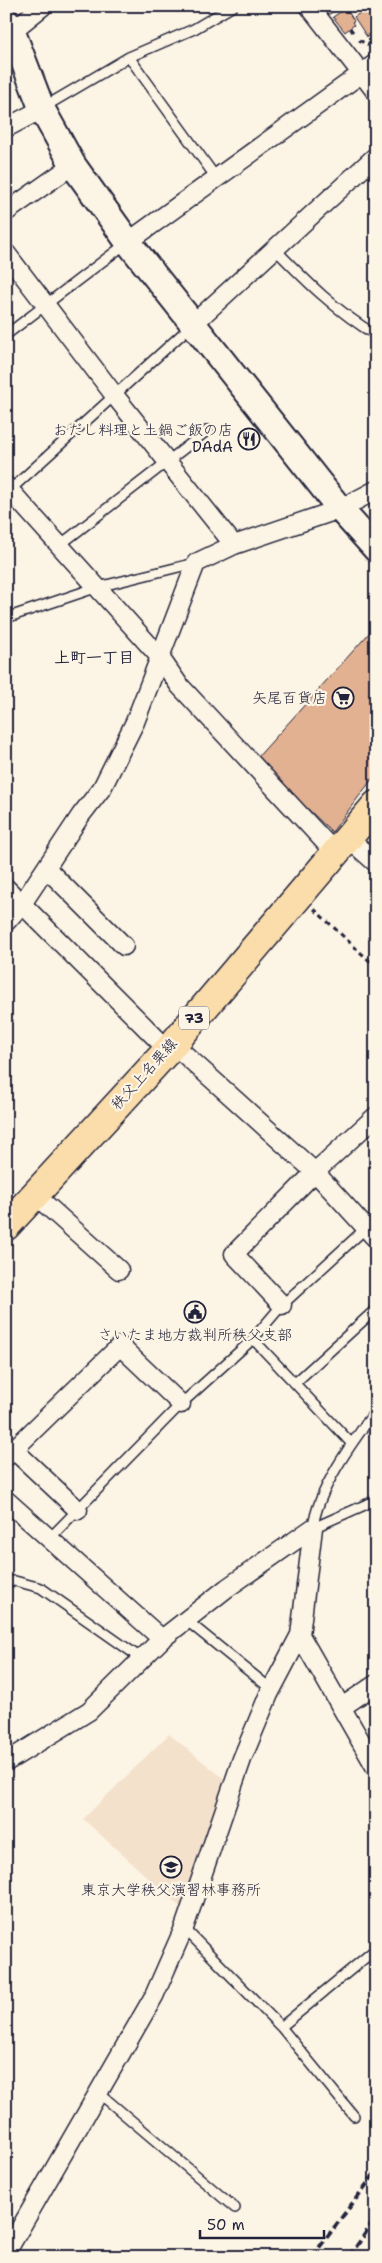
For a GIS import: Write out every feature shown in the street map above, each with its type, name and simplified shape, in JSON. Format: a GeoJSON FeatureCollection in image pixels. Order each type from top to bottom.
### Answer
{"type":"FeatureCollection","features":[{"type":"Feature","properties":{"kind":"main road","name":"秩父上名栗線"},"geometry":{"type":"LineString","coordinates":[[8,1219],[34,1194],[170,1046],[376,805]]}},
{"type":"Feature","properties":{"kind":"street"},"geometry":{"type":"LineString","coordinates":[[43,6],[9,26],[42,109],[73,165],[128,242],[340,509],[376,549]]}},
{"type":"Feature","properties":{"kind":"street"},"geometry":{"type":"LineString","coordinates":[[309,6],[376,92]]}},
{"type":"Feature","properties":{"kind":"street"},"geometry":{"type":"LineString","coordinates":[[128,242],[218,179],[376,63]]}},
{"type":"Feature","properties":{"kind":"street"},"geometry":{"type":"LineString","coordinates":[[6,128],[42,109]]}},
{"type":"Feature","properties":{"kind":"street"},"geometry":{"type":"LineString","coordinates":[[194,323],[376,156]]}},
{"type":"Feature","properties":{"kind":"street"},"geometry":{"type":"LineString","coordinates":[[6,212],[73,165]]}},
{"type":"Feature","properties":{"kind":"street"},"geometry":{"type":"LineString","coordinates":[[6,253],[114,396],[234,545]]}},
{"type":"Feature","properties":{"kind":"street"},"geometry":{"type":"LineString","coordinates":[[7,490],[60,545],[159,656],[179,685],[342,846],[376,863]]}},
{"type":"Feature","properties":{"kind":"street"},"geometry":{"type":"LineString","coordinates":[[6,922],[22,904],[102,788],[135,722],[196,563],[234,545],[340,509],[376,490]]}},
{"type":"Feature","properties":{"kind":"street"},"geometry":{"type":"LineString","coordinates":[[46,868],[124,946]]}},
{"type":"Feature","properties":{"kind":"street"},"geometry":{"type":"LineString","coordinates":[[6,888],[170,1046],[315,1172],[371,1234]]}},
{"type":"Feature","properties":{"kind":"street"},"geometry":{"type":"LineString","coordinates":[[282,1305],[234,1254],[315,1172],[376,1116]]}},
{"type":"Feature","properties":{"kind":"street"},"geometry":{"type":"LineString","coordinates":[[34,1194],[119,1270]]}},
{"type":"Feature","properties":{"kind":"street"},"geometry":{"type":"LineString","coordinates":[[78,1510],[10,1454],[120,1346],[181,1404]]}},
{"type":"Feature","properties":{"kind":"street"},"geometry":{"type":"LineString","coordinates":[[6,1500],[48,1540],[162,1640]]}},
{"type":"Feature","properties":{"kind":"street"},"geometry":{"type":"LineString","coordinates":[[6,1762],[89,1711],[162,1640],[186,1620],[313,1528]]}},
{"type":"Feature","properties":{"kind":"street"},"geometry":{"type":"LineString","coordinates":[[6,2252],[154,1996],[184,1928],[242,1759],[271,1689],[300,1635],[313,1528]]}},
{"type":"Feature","properties":{"kind":"street"},"geometry":{"type":"LineString","coordinates":[[300,1635],[376,1768]]}},
{"type":"Feature","properties":{"kind":"street"},"geometry":{"type":"LineString","coordinates":[[342,1707],[376,1684]]}},
{"type":"Feature","properties":{"kind":"lane"},"geometry":{"type":"LineString","coordinates":[[42,109],[129,57],[194,29],[233,6]]}},
{"type":"Feature","properties":{"kind":"lane"},"geometry":{"type":"LineString","coordinates":[[129,57],[218,179]]}},
{"type":"Feature","properties":{"kind":"lane"},"geometry":{"type":"LineString","coordinates":[[6,335],[128,242]]}},
{"type":"Feature","properties":{"kind":"lane"},"geometry":{"type":"LineString","coordinates":[[275,249],[318,293],[356,323],[376,335]]}},
{"type":"Feature","properties":{"kind":"lane"},"geometry":{"type":"LineString","coordinates":[[7,490],[194,323]]}},
{"type":"Feature","properties":{"kind":"lane"},"geometry":{"type":"LineString","coordinates":[[60,545],[208,430]]}},
{"type":"Feature","properties":{"kind":"lane"},"geometry":{"type":"LineString","coordinates":[[6,618],[98,587],[196,563]]}},
{"type":"Feature","properties":{"kind":"lane"},"geometry":{"type":"LineString","coordinates":[[48,1540],[181,1404],[253,1339],[282,1305],[371,1234]]}},
{"type":"Feature","properties":{"kind":"lane"},"geometry":{"type":"LineString","coordinates":[[295,1383],[376,1309]]}},
{"type":"Feature","properties":{"kind":"lane"},"geometry":{"type":"LineString","coordinates":[[253,1339],[351,1443]]}},
{"type":"Feature","properties":{"kind":"lane"},"geometry":{"type":"LineString","coordinates":[[313,1528],[315,1511],[351,1443],[376,1410]]}},
{"type":"Feature","properties":{"kind":"lane"},"geometry":{"type":"LineString","coordinates":[[313,1528],[376,1500]]}},
{"type":"Feature","properties":{"kind":"lane"},"geometry":{"type":"LineString","coordinates":[[6,1582],[15,1581],[42,1588],[142,1659]]}},
{"type":"Feature","properties":{"kind":"lane"},"geometry":{"type":"LineString","coordinates":[[186,1620],[271,1689]]}},
{"type":"Feature","properties":{"kind":"lane"},"geometry":{"type":"LineString","coordinates":[[184,1928],[281,2027],[354,2116]]}},
{"type":"Feature","properties":{"kind":"lane"},"geometry":{"type":"LineString","coordinates":[[281,2027],[376,1949]]}},
{"type":"Feature","properties":{"kind":"lane"},"geometry":{"type":"LineString","coordinates":[[99,2093],[235,2208]]}},
{"type":"Feature","properties":{"kind":"path"},"geometry":{"type":"LineString","coordinates":[[350,28],[361,42],[370,46],[376,43]]}},
{"type":"Feature","properties":{"kind":"path"},"geometry":{"type":"LineString","coordinates":[[300,896],[376,967]]}},
{"type":"Feature","properties":{"kind":"shaded area","name":"東京大学秩父演習林事務所"},"geometry":{"type":"Polygon","coordinates":[[[169,1734],[233,1786],[189,1915],[83,1819],[169,1734]]]}},
{"type":"Feature","properties":{"kind":"building"},"geometry":{"type":"Polygon","coordinates":[[[334,6],[341,6],[328,15],[325,12],[334,6]]]}},
{"type":"Feature","properties":{"kind":"building"},"geometry":{"type":"Polygon","coordinates":[[[370,6],[376,6],[374,40],[371,35],[367,37],[354,17],[370,6]]]}},
{"type":"Feature","properties":{"kind":"building"},"geometry":{"type":"Polygon","coordinates":[[[346,8],[354,21],[352,22],[354,25],[345,32],[333,17],[346,8]]]}},
{"type":"Feature","properties":{"kind":"building","name":"矢尾百貨店"},"geometry":{"type":"Polygon","coordinates":[[[371,631],[376,637],[376,774],[332,832],[256,759],[371,631]]]}},
{"type":"Feature","properties":{"kind":"railway"},"geometry":{"type":"LineString","coordinates":[[312,2257],[376,2172]]}},
{"type":"Feature","properties":{"kind":"railway"},"geometry":{"type":"LineString","coordinates":[[349,2257],[376,2218]]}},
{"type":"Feature","properties":{"kind":"place","name":"おだし料理と土鍋ご飯の店 DAdA"},"geometry":{"type":"Point","coordinates":[249,439]}},
{"type":"Feature","properties":{"kind":"place","name":"矢尾百貨店"},"geometry":{"type":"Point","coordinates":[343,698]}},
{"type":"Feature","properties":{"kind":"place","name":"さいたま地方裁判所秩父支部"},"geometry":{"type":"Point","coordinates":[195,1312]}},
{"type":"Feature","properties":{"kind":"place","name":"東京大学秩父演習林事務所"},"geometry":{"type":"Point","coordinates":[171,1867]}},
{"type":"Feature","properties":{"kind":"district","name":"上町一丁目"},"geometry":{"type":"Point","coordinates":[94,657]}}]}
